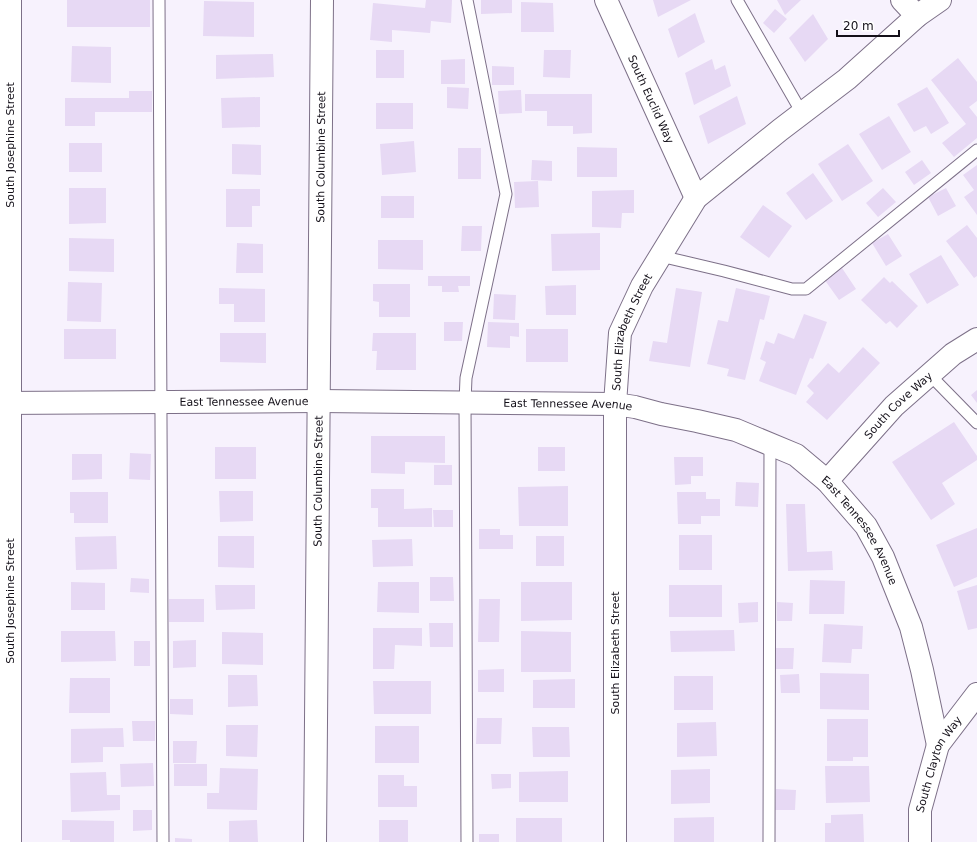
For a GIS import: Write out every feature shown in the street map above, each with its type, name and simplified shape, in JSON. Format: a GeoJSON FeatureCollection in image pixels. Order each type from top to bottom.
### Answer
{"type":"FeatureCollection","features":[{"type":"Feature","properties":{"kind":"street","name":"South Josephine Street"},"geometry":{"type":"LineString","coordinates":[[10,0],[5,403],[10,842]]}},
{"type":"Feature","properties":{"kind":"street","name":"South Columbine Street"},"geometry":{"type":"LineString","coordinates":[[315,842],[322,0]]}},
{"type":"Feature","properties":{"kind":"street","name":"South Euclid Way"},"geometry":{"type":"LineString","coordinates":[[606,0],[696,198]]}},
{"type":"Feature","properties":{"kind":"street"},"geometry":{"type":"LineString","coordinates":[[902,0],[917,16]]}},
{"type":"Feature","properties":{"kind":"street","name":"South Elizabeth Street"},"geometry":{"type":"LineString","coordinates":[[615,842],[615,404],[620,333],[642,286],[696,198],[780,130],[847,79],[917,16],[940,0]]}},
{"type":"Feature","properties":{"kind":"street","name":"South Cove Way"},"geometry":{"type":"LineString","coordinates":[[827,481],[894,406],[953,354],[977,339]]}},
{"type":"Feature","properties":{"kind":"street","name":"East Tennessee Avenue"},"geometry":{"type":"LineString","coordinates":[[5,403],[319,401],[615,404],[635,407],[736,430],[796,455],[827,481],[866,526],[883,557],[911,627],[938,745]]}},
{"type":"Feature","properties":{"kind":"street","name":"South Clayton Way"},"geometry":{"type":"LineString","coordinates":[[920,842],[920,810],[938,745],[977,694]]}},
{"type":"Feature","properties":{"kind":"lane"},"geometry":{"type":"LineString","coordinates":[[159,0],[163,842]]}},
{"type":"Feature","properties":{"kind":"lane"},"geometry":{"type":"LineString","coordinates":[[467,0],[506,194],[466,378],[467,842]]}},
{"type":"Feature","properties":{"kind":"lane"},"geometry":{"type":"LineString","coordinates":[[737,0],[802,113]]}},
{"type":"Feature","properties":{"kind":"lane"},"geometry":{"type":"LineString","coordinates":[[660,256],[792,289],[806,288],[977,150]]}},
{"type":"Feature","properties":{"kind":"lane"},"geometry":{"type":"LineString","coordinates":[[930,374],[977,423]]}},
{"type":"Feature","properties":{"kind":"lane"},"geometry":{"type":"LineString","coordinates":[[769,842],[770,443]]}},
{"type":"Feature","properties":{"kind":"building"},"geometry":{"type":"Polygon","coordinates":[[[67,0],[150,0],[150,27],[67,27],[67,0]]]}},
{"type":"Feature","properties":{"kind":"building"},"geometry":{"type":"Polygon","coordinates":[[[426,0],[452,0],[451,23],[431,21],[430,33],[392,30],[392,42],[370,40],[373,3],[425,8],[426,0]]]}},
{"type":"Feature","properties":{"kind":"building"},"geometry":{"type":"Polygon","coordinates":[[[481,0],[512,0],[512,13],[481,14],[481,0]]]}},
{"type":"Feature","properties":{"kind":"building"},"geometry":{"type":"Polygon","coordinates":[[[653,0],[691,0],[658,17],[653,0]]]}},
{"type":"Feature","properties":{"kind":"building"},"geometry":{"type":"Polygon","coordinates":[[[777,0],[801,0],[785,15],[777,0]]]}},
{"type":"Feature","properties":{"kind":"building"},"geometry":{"type":"Polygon","coordinates":[[[204,1],[254,2],[254,37],[203,36],[204,1]]]}},
{"type":"Feature","properties":{"kind":"building"},"geometry":{"type":"Polygon","coordinates":[[[521,2],[553,3],[554,32],[521,32],[521,2]]]}},
{"type":"Feature","properties":{"kind":"building"},"geometry":{"type":"Polygon","coordinates":[[[775,9],[787,19],[774,33],[763,23],[775,9]]]}},
{"type":"Feature","properties":{"kind":"building"},"geometry":{"type":"Polygon","coordinates":[[[695,13],[705,42],[678,58],[668,29],[695,13]]]}},
{"type":"Feature","properties":{"kind":"building"},"geometry":{"type":"Polygon","coordinates":[[[813,14],[828,39],[805,62],[789,38],[813,14]]]}},
{"type":"Feature","properties":{"kind":"building"},"geometry":{"type":"Polygon","coordinates":[[[72,46],[111,47],[111,83],[71,82],[72,46]]]}},
{"type":"Feature","properties":{"kind":"building"},"geometry":{"type":"Polygon","coordinates":[[[376,50],[404,50],[404,78],[376,78],[376,50]]]}},
{"type":"Feature","properties":{"kind":"building"},"geometry":{"type":"Polygon","coordinates":[[[544,50],[571,50],[570,78],[543,77],[544,50]]]}},
{"type":"Feature","properties":{"kind":"building"},"geometry":{"type":"Polygon","coordinates":[[[273,54],[274,77],[216,79],[216,55],[273,54]]]}},
{"type":"Feature","properties":{"kind":"building"},"geometry":{"type":"Polygon","coordinates":[[[958,58],[977,82],[977,101],[969,107],[977,117],[977,138],[954,157],[942,143],[966,124],[931,80],[958,58]]]}},
{"type":"Feature","properties":{"kind":"building"},"geometry":{"type":"Polygon","coordinates":[[[465,59],[465,84],[441,84],[441,60],[465,59]]]}},
{"type":"Feature","properties":{"kind":"building"},"geometry":{"type":"Polygon","coordinates":[[[712,59],[715,70],[725,65],[731,86],[694,105],[685,73],[712,59]]]}},
{"type":"Feature","properties":{"kind":"building"},"geometry":{"type":"Polygon","coordinates":[[[492,66],[514,67],[514,85],[492,85],[492,66]]]}},
{"type":"Feature","properties":{"kind":"building"},"geometry":{"type":"Polygon","coordinates":[[[447,87],[469,88],[468,109],[447,108],[447,87]]]}},
{"type":"Feature","properties":{"kind":"building"},"geometry":{"type":"Polygon","coordinates":[[[927,87],[949,123],[931,134],[926,126],[914,132],[897,104],[927,87]]]}},
{"type":"Feature","properties":{"kind":"building"},"geometry":{"type":"Polygon","coordinates":[[[521,90],[522,113],[499,114],[498,91],[521,90]]]}},
{"type":"Feature","properties":{"kind":"building"},"geometry":{"type":"Polygon","coordinates":[[[129,91],[152,91],[152,112],[95,112],[95,126],[65,126],[65,98],[129,98],[129,91]]]}},
{"type":"Feature","properties":{"kind":"building"},"geometry":{"type":"Polygon","coordinates":[[[525,94],[592,94],[592,133],[573,134],[573,126],[547,126],[547,111],[525,111],[525,94]]]}},
{"type":"Feature","properties":{"kind":"building"},"geometry":{"type":"Polygon","coordinates":[[[737,96],[746,124],[708,144],[699,116],[737,96]]]}},
{"type":"Feature","properties":{"kind":"building"},"geometry":{"type":"Polygon","coordinates":[[[260,97],[260,127],[222,128],[221,98],[260,97]]]}},
{"type":"Feature","properties":{"kind":"building"},"geometry":{"type":"Polygon","coordinates":[[[376,103],[413,103],[413,129],[376,129],[376,103]]]}},
{"type":"Feature","properties":{"kind":"building"},"geometry":{"type":"Polygon","coordinates":[[[889,116],[911,152],[882,170],[859,134],[889,116]]]}},
{"type":"Feature","properties":{"kind":"building"},"geometry":{"type":"Polygon","coordinates":[[[414,141],[416,172],[382,175],[380,144],[414,141]]]}},
{"type":"Feature","properties":{"kind":"building"},"geometry":{"type":"Polygon","coordinates":[[[69,143],[102,143],[102,172],[69,172],[69,143]]]}},
{"type":"Feature","properties":{"kind":"building"},"geometry":{"type":"Polygon","coordinates":[[[232,144],[261,145],[261,175],[232,174],[232,144]]]}},
{"type":"Feature","properties":{"kind":"building"},"geometry":{"type":"Polygon","coordinates":[[[848,144],[873,181],[842,201],[818,164],[848,144]]]}},
{"type":"Feature","properties":{"kind":"building"},"geometry":{"type":"Polygon","coordinates":[[[577,147],[617,148],[617,177],[577,177],[577,147]]]}},
{"type":"Feature","properties":{"kind":"building"},"geometry":{"type":"Polygon","coordinates":[[[458,148],[481,148],[481,179],[458,179],[458,148]]]}},
{"type":"Feature","properties":{"kind":"building"},"geometry":{"type":"Polygon","coordinates":[[[532,160],[552,161],[552,181],[531,180],[532,160]]]}},
{"type":"Feature","properties":{"kind":"building"},"geometry":{"type":"Polygon","coordinates":[[[922,160],[931,173],[914,185],[905,172],[922,160]]]}},
{"type":"Feature","properties":{"kind":"building"},"geometry":{"type":"Polygon","coordinates":[[[977,165],[977,215],[964,197],[974,190],[963,175],[977,165]]]}},
{"type":"Feature","properties":{"kind":"building"},"geometry":{"type":"Polygon","coordinates":[[[813,173],[833,201],[806,220],[786,193],[813,173]]]}},
{"type":"Feature","properties":{"kind":"building"},"geometry":{"type":"Polygon","coordinates":[[[538,181],[539,207],[515,208],[514,182],[538,181]]]}},
{"type":"Feature","properties":{"kind":"building"},"geometry":{"type":"Polygon","coordinates":[[[69,188],[106,188],[106,223],[69,224],[69,188]]]}},
{"type":"Feature","properties":{"kind":"building"},"geometry":{"type":"Polygon","coordinates":[[[883,188],[896,202],[878,217],[866,203],[883,188]]]}},
{"type":"Feature","properties":{"kind":"building"},"geometry":{"type":"Polygon","coordinates":[[[946,188],[956,206],[938,216],[928,197],[946,188]]]}},
{"type":"Feature","properties":{"kind":"building"},"geometry":{"type":"Polygon","coordinates":[[[226,189],[260,189],[260,206],[252,206],[252,227],[226,227],[226,189]]]}},
{"type":"Feature","properties":{"kind":"building"},"geometry":{"type":"Polygon","coordinates":[[[634,190],[634,213],[622,213],[621,228],[592,227],[592,191],[634,190]]]}},
{"type":"Feature","properties":{"kind":"building"},"geometry":{"type":"Polygon","coordinates":[[[381,196],[414,196],[414,218],[381,218],[381,196]]]}},
{"type":"Feature","properties":{"kind":"building"},"geometry":{"type":"Polygon","coordinates":[[[763,205],[792,226],[769,258],[740,237],[763,205]]]}},
{"type":"Feature","properties":{"kind":"building"},"geometry":{"type":"Polygon","coordinates":[[[967,225],[977,238],[977,276],[974,278],[946,241],[967,225]]]}},
{"type":"Feature","properties":{"kind":"building"},"geometry":{"type":"Polygon","coordinates":[[[462,226],[482,226],[481,251],[461,251],[462,226]]]}},
{"type":"Feature","properties":{"kind":"building"},"geometry":{"type":"Polygon","coordinates":[[[600,233],[600,270],[552,271],[551,234],[600,233]]]}},
{"type":"Feature","properties":{"kind":"building"},"geometry":{"type":"Polygon","coordinates":[[[888,234],[902,256],[886,266],[872,243],[888,234]]]}},
{"type":"Feature","properties":{"kind":"building"},"geometry":{"type":"Polygon","coordinates":[[[69,238],[114,239],[114,272],[69,271],[69,238]]]}},
{"type":"Feature","properties":{"kind":"building"},"geometry":{"type":"Polygon","coordinates":[[[378,240],[423,240],[423,270],[378,269],[378,240]]]}},
{"type":"Feature","properties":{"kind":"building"},"geometry":{"type":"Polygon","coordinates":[[[237,243],[263,244],[263,273],[236,273],[237,243]]]}},
{"type":"Feature","properties":{"kind":"building"},"geometry":{"type":"Polygon","coordinates":[[[941,255],[959,285],[927,304],[909,274],[941,255]]]}},
{"type":"Feature","properties":{"kind":"building"},"geometry":{"type":"Polygon","coordinates":[[[842,268],[856,289],[839,300],[824,279],[842,268]]]}},
{"type":"Feature","properties":{"kind":"building"},"geometry":{"type":"Polygon","coordinates":[[[428,276],[470,276],[470,286],[458,286],[459,292],[442,292],[442,286],[428,286],[428,276]]]}},
{"type":"Feature","properties":{"kind":"building"},"geometry":{"type":"Polygon","coordinates":[[[884,277],[890,283],[892,281],[918,306],[897,328],[890,321],[886,324],[861,300],[884,277]]]}},
{"type":"Feature","properties":{"kind":"building"},"geometry":{"type":"Polygon","coordinates":[[[68,282],[102,283],[101,322],[67,321],[68,282]]]}},
{"type":"Feature","properties":{"kind":"building"},"geometry":{"type":"Polygon","coordinates":[[[373,284],[410,284],[410,317],[379,317],[379,302],[373,301],[373,284]]]}},
{"type":"Feature","properties":{"kind":"building"},"geometry":{"type":"Polygon","coordinates":[[[576,285],[576,315],[546,315],[545,286],[576,285]]]}},
{"type":"Feature","properties":{"kind":"building"},"geometry":{"type":"Polygon","coordinates":[[[219,288],[265,289],[265,322],[234,322],[234,304],[219,304],[219,288]]]}},
{"type":"Feature","properties":{"kind":"building"},"geometry":{"type":"Polygon","coordinates":[[[676,288],[702,292],[690,367],[649,361],[653,341],[667,343],[676,288]]]}},
{"type":"Feature","properties":{"kind":"building"},"geometry":{"type":"Polygon","coordinates":[[[736,288],[770,296],[764,320],[760,319],[745,380],[727,376],[729,369],[707,364],[718,320],[728,322],[736,288]]]}},
{"type":"Feature","properties":{"kind":"building"},"geometry":{"type":"Polygon","coordinates":[[[494,294],[516,295],[515,320],[493,319],[494,294]]]}},
{"type":"Feature","properties":{"kind":"building"},"geometry":{"type":"Polygon","coordinates":[[[804,314],[827,322],[813,359],[810,358],[796,395],[759,381],[766,362],[760,359],[766,341],[774,344],[778,333],[794,339],[804,314]]]}},
{"type":"Feature","properties":{"kind":"building"},"geometry":{"type":"Polygon","coordinates":[[[444,322],[463,322],[462,341],[444,341],[444,322]]]}},
{"type":"Feature","properties":{"kind":"building"},"geometry":{"type":"Polygon","coordinates":[[[488,322],[519,323],[519,337],[510,336],[510,348],[487,347],[488,322]]]}},
{"type":"Feature","properties":{"kind":"building"},"geometry":{"type":"Polygon","coordinates":[[[64,329],[116,329],[116,359],[64,359],[64,329]]]}},
{"type":"Feature","properties":{"kind":"building"},"geometry":{"type":"Polygon","coordinates":[[[526,329],[568,329],[568,362],[526,362],[526,329]]]}},
{"type":"Feature","properties":{"kind":"building"},"geometry":{"type":"Polygon","coordinates":[[[220,333],[266,333],[266,363],[220,362],[220,333]]]}},
{"type":"Feature","properties":{"kind":"building"},"geometry":{"type":"Polygon","coordinates":[[[373,333],[416,333],[416,370],[376,370],[377,351],[372,351],[373,333]]]}},
{"type":"Feature","properties":{"kind":"building"},"geometry":{"type":"Polygon","coordinates":[[[863,347],[880,363],[827,420],[806,402],[814,393],[807,386],[828,363],[839,373],[863,347]]]}},
{"type":"Feature","properties":{"kind":"building"},"geometry":{"type":"Polygon","coordinates":[[[977,390],[977,403],[971,395],[977,390]]]}},
{"type":"Feature","properties":{"kind":"building"},"geometry":{"type":"Polygon","coordinates":[[[954,422],[977,456],[977,460],[942,483],[955,504],[931,520],[892,462],[954,422]]]}},
{"type":"Feature","properties":{"kind":"building"},"geometry":{"type":"Polygon","coordinates":[[[371,436],[445,436],[445,463],[405,462],[405,474],[371,473],[371,436]]]}},
{"type":"Feature","properties":{"kind":"building"},"geometry":{"type":"Polygon","coordinates":[[[215,447],[256,447],[256,479],[215,479],[215,447]]]}},
{"type":"Feature","properties":{"kind":"building"},"geometry":{"type":"Polygon","coordinates":[[[538,447],[565,447],[565,471],[538,471],[538,447]]]}},
{"type":"Feature","properties":{"kind":"building"},"geometry":{"type":"Polygon","coordinates":[[[130,453],[151,454],[150,480],[129,479],[130,453]]]}},
{"type":"Feature","properties":{"kind":"building"},"geometry":{"type":"Polygon","coordinates":[[[72,454],[102,454],[102,479],[72,480],[72,454]]]}},
{"type":"Feature","properties":{"kind":"building"},"geometry":{"type":"Polygon","coordinates":[[[674,457],[703,457],[703,476],[691,476],[691,484],[675,485],[674,457]]]}},
{"type":"Feature","properties":{"kind":"building"},"geometry":{"type":"Polygon","coordinates":[[[434,465],[452,465],[452,485],[434,485],[434,465]]]}},
{"type":"Feature","properties":{"kind":"building"},"geometry":{"type":"Polygon","coordinates":[[[736,482],[759,483],[758,507],[735,506],[736,482]]]}},
{"type":"Feature","properties":{"kind":"building"},"geometry":{"type":"Polygon","coordinates":[[[568,486],[568,526],[519,526],[518,487],[568,486]]]}},
{"type":"Feature","properties":{"kind":"building"},"geometry":{"type":"Polygon","coordinates":[[[371,489],[404,489],[404,509],[432,508],[432,527],[378,527],[378,508],[371,508],[371,489]]]}},
{"type":"Feature","properties":{"kind":"building"},"geometry":{"type":"Polygon","coordinates":[[[219,491],[253,491],[253,521],[220,522],[219,491]]]}},
{"type":"Feature","properties":{"kind":"building"},"geometry":{"type":"Polygon","coordinates":[[[70,492],[108,492],[108,523],[74,523],[74,513],[70,513],[70,492]]]}},
{"type":"Feature","properties":{"kind":"building"},"geometry":{"type":"Polygon","coordinates":[[[677,492],[706,492],[706,499],[720,499],[720,516],[701,516],[701,524],[678,524],[677,492]]]}},
{"type":"Feature","properties":{"kind":"building"},"geometry":{"type":"Polygon","coordinates":[[[786,504],[805,504],[807,552],[832,551],[833,570],[788,571],[786,504]]]}},
{"type":"Feature","properties":{"kind":"building"},"geometry":{"type":"Polygon","coordinates":[[[433,510],[453,510],[453,527],[434,527],[433,510]]]}},
{"type":"Feature","properties":{"kind":"building"},"geometry":{"type":"Polygon","coordinates":[[[977,528],[977,577],[954,587],[936,545],[977,528]]]}},
{"type":"Feature","properties":{"kind":"building"},"geometry":{"type":"Polygon","coordinates":[[[479,529],[500,529],[500,535],[513,535],[513,549],[479,549],[479,529]]]}},
{"type":"Feature","properties":{"kind":"building"},"geometry":{"type":"Polygon","coordinates":[[[679,535],[712,535],[712,570],[679,570],[679,535]]]}},
{"type":"Feature","properties":{"kind":"building"},"geometry":{"type":"Polygon","coordinates":[[[116,536],[117,569],[76,570],[75,537],[116,536]]]}},
{"type":"Feature","properties":{"kind":"building"},"geometry":{"type":"Polygon","coordinates":[[[218,536],[254,536],[254,568],[218,567],[218,536]]]}},
{"type":"Feature","properties":{"kind":"building"},"geometry":{"type":"Polygon","coordinates":[[[536,536],[564,536],[564,566],[536,566],[536,536]]]}},
{"type":"Feature","properties":{"kind":"building"},"geometry":{"type":"Polygon","coordinates":[[[412,539],[413,566],[373,567],[372,540],[412,539]]]}},
{"type":"Feature","properties":{"kind":"building"},"geometry":{"type":"Polygon","coordinates":[[[430,577],[453,577],[454,601],[430,601],[430,577]]]}},
{"type":"Feature","properties":{"kind":"building"},"geometry":{"type":"Polygon","coordinates":[[[131,578],[149,579],[149,593],[130,592],[131,578]]]}},
{"type":"Feature","properties":{"kind":"building"},"geometry":{"type":"Polygon","coordinates":[[[810,580],[845,581],[844,614],[809,614],[810,580]]]}},
{"type":"Feature","properties":{"kind":"building"},"geometry":{"type":"Polygon","coordinates":[[[71,582],[105,583],[105,610],[71,610],[71,582]]]}},
{"type":"Feature","properties":{"kind":"building"},"geometry":{"type":"Polygon","coordinates":[[[378,582],[419,582],[419,613],[377,612],[378,582]]]}},
{"type":"Feature","properties":{"kind":"building"},"geometry":{"type":"Polygon","coordinates":[[[521,582],[572,582],[572,620],[521,621],[521,582]]]}},
{"type":"Feature","properties":{"kind":"building"},"geometry":{"type":"Polygon","coordinates":[[[215,585],[255,585],[255,609],[216,610],[215,585]]]}},
{"type":"Feature","properties":{"kind":"building"},"geometry":{"type":"Polygon","coordinates":[[[669,585],[722,585],[722,617],[669,617],[669,585]]]}},
{"type":"Feature","properties":{"kind":"building"},"geometry":{"type":"Polygon","coordinates":[[[977,585],[977,628],[968,630],[957,591],[977,585]]]}},
{"type":"Feature","properties":{"kind":"building"},"geometry":{"type":"Polygon","coordinates":[[[169,599],[204,599],[204,622],[169,622],[169,599]]]}},
{"type":"Feature","properties":{"kind":"building"},"geometry":{"type":"Polygon","coordinates":[[[479,599],[500,599],[499,642],[478,642],[479,599]]]}},
{"type":"Feature","properties":{"kind":"building"},"geometry":{"type":"Polygon","coordinates":[[[758,602],[758,622],[739,623],[738,603],[758,602]]]}},
{"type":"Feature","properties":{"kind":"building"},"geometry":{"type":"Polygon","coordinates":[[[777,602],[793,603],[792,621],[777,621],[777,602]]]}},
{"type":"Feature","properties":{"kind":"building"},"geometry":{"type":"Polygon","coordinates":[[[429,623],[453,623],[453,647],[430,647],[429,623]]]}},
{"type":"Feature","properties":{"kind":"building"},"geometry":{"type":"Polygon","coordinates":[[[824,624],[863,626],[862,649],[852,649],[851,663],[822,662],[824,624]]]}},
{"type":"Feature","properties":{"kind":"building"},"geometry":{"type":"Polygon","coordinates":[[[373,628],[422,628],[422,646],[395,645],[394,669],[373,669],[373,628]]]}},
{"type":"Feature","properties":{"kind":"building"},"geometry":{"type":"Polygon","coordinates":[[[734,630],[735,651],[671,652],[670,631],[734,630]]]}},
{"type":"Feature","properties":{"kind":"building"},"geometry":{"type":"Polygon","coordinates":[[[61,631],[115,631],[116,661],[61,662],[61,631]]]}},
{"type":"Feature","properties":{"kind":"building"},"geometry":{"type":"Polygon","coordinates":[[[521,631],[571,632],[571,672],[521,672],[521,631]]]}},
{"type":"Feature","properties":{"kind":"building"},"geometry":{"type":"Polygon","coordinates":[[[222,632],[263,633],[263,665],[222,664],[222,632]]]}},
{"type":"Feature","properties":{"kind":"building"},"geometry":{"type":"Polygon","coordinates":[[[196,640],[196,667],[173,668],[173,641],[196,640]]]}},
{"type":"Feature","properties":{"kind":"building"},"geometry":{"type":"Polygon","coordinates":[[[134,641],[150,641],[150,666],[134,666],[134,641]]]}},
{"type":"Feature","properties":{"kind":"building"},"geometry":{"type":"Polygon","coordinates":[[[776,648],[794,648],[793,669],[775,669],[776,648]]]}},
{"type":"Feature","properties":{"kind":"building"},"geometry":{"type":"Polygon","coordinates":[[[504,669],[504,692],[478,692],[478,670],[504,669]]]}},
{"type":"Feature","properties":{"kind":"building"},"geometry":{"type":"Polygon","coordinates":[[[820,673],[869,674],[869,710],[820,709],[820,673]]]}},
{"type":"Feature","properties":{"kind":"building"},"geometry":{"type":"Polygon","coordinates":[[[799,674],[800,693],[781,693],[780,675],[799,674]]]}},
{"type":"Feature","properties":{"kind":"building"},"geometry":{"type":"Polygon","coordinates":[[[228,675],[257,675],[258,706],[228,707],[228,675]]]}},
{"type":"Feature","properties":{"kind":"building"},"geometry":{"type":"Polygon","coordinates":[[[674,676],[713,676],[713,710],[674,710],[674,676]]]}},
{"type":"Feature","properties":{"kind":"building"},"geometry":{"type":"Polygon","coordinates":[[[70,678],[110,678],[110,713],[69,713],[70,678]]]}},
{"type":"Feature","properties":{"kind":"building"},"geometry":{"type":"Polygon","coordinates":[[[575,679],[575,708],[533,708],[533,680],[575,679]]]}},
{"type":"Feature","properties":{"kind":"building"},"geometry":{"type":"Polygon","coordinates":[[[373,681],[431,681],[431,714],[374,714],[373,681]]]}},
{"type":"Feature","properties":{"kind":"building"},"geometry":{"type":"Polygon","coordinates":[[[170,699],[193,699],[193,715],[170,714],[170,699]]]}},
{"type":"Feature","properties":{"kind":"building"},"geometry":{"type":"Polygon","coordinates":[[[477,718],[502,718],[501,744],[476,744],[477,718]]]}},
{"type":"Feature","properties":{"kind":"building"},"geometry":{"type":"Polygon","coordinates":[[[827,719],[868,719],[868,757],[853,757],[853,761],[827,761],[827,719]]]}},
{"type":"Feature","properties":{"kind":"building"},"geometry":{"type":"Polygon","coordinates":[[[132,721],[155,721],[155,741],[133,741],[132,721]]]}},
{"type":"Feature","properties":{"kind":"building"},"geometry":{"type":"Polygon","coordinates":[[[716,722],[717,756],[677,757],[677,723],[716,722]]]}},
{"type":"Feature","properties":{"kind":"building"},"geometry":{"type":"Polygon","coordinates":[[[226,725],[258,725],[257,757],[226,756],[226,725]]]}},
{"type":"Feature","properties":{"kind":"building"},"geometry":{"type":"Polygon","coordinates":[[[375,726],[419,726],[419,763],[375,763],[375,726]]]}},
{"type":"Feature","properties":{"kind":"building"},"geometry":{"type":"Polygon","coordinates":[[[532,727],[569,727],[570,757],[533,757],[532,727]]]}},
{"type":"Feature","properties":{"kind":"building"},"geometry":{"type":"Polygon","coordinates":[[[123,728],[124,747],[103,747],[103,762],[71,763],[71,729],[123,728]]]}},
{"type":"Feature","properties":{"kind":"building"},"geometry":{"type":"Polygon","coordinates":[[[173,741],[197,741],[196,763],[173,763],[173,741]]]}},
{"type":"Feature","properties":{"kind":"building"},"geometry":{"type":"Polygon","coordinates":[[[153,763],[154,786],[121,787],[120,764],[153,763]]]}},
{"type":"Feature","properties":{"kind":"building"},"geometry":{"type":"Polygon","coordinates":[[[174,764],[207,764],[207,786],[174,786],[174,764]]]}},
{"type":"Feature","properties":{"kind":"building"},"geometry":{"type":"Polygon","coordinates":[[[825,766],[869,766],[870,802],[826,803],[825,766]]]}},
{"type":"Feature","properties":{"kind":"building"},"geometry":{"type":"Polygon","coordinates":[[[220,768],[258,769],[257,810],[207,809],[207,793],[219,793],[220,768]]]}},
{"type":"Feature","properties":{"kind":"building"},"geometry":{"type":"Polygon","coordinates":[[[710,769],[710,803],[671,804],[671,770],[710,769]]]}},
{"type":"Feature","properties":{"kind":"building"},"geometry":{"type":"Polygon","coordinates":[[[568,771],[568,802],[519,802],[519,772],[568,771]]]}},
{"type":"Feature","properties":{"kind":"building"},"geometry":{"type":"Polygon","coordinates":[[[106,772],[107,795],[120,795],[120,810],[71,812],[70,773],[106,772]]]}},
{"type":"Feature","properties":{"kind":"building"},"geometry":{"type":"Polygon","coordinates":[[[491,774],[511,774],[511,788],[492,789],[491,774]]]}},
{"type":"Feature","properties":{"kind":"building"},"geometry":{"type":"Polygon","coordinates":[[[378,775],[404,775],[404,786],[417,786],[417,807],[378,807],[378,775]]]}},
{"type":"Feature","properties":{"kind":"building"},"geometry":{"type":"Polygon","coordinates":[[[776,789],[796,790],[795,810],[775,810],[776,789]]]}},
{"type":"Feature","properties":{"kind":"building"},"geometry":{"type":"Polygon","coordinates":[[[133,810],[152,810],[152,830],[133,831],[133,810]]]}},
{"type":"Feature","properties":{"kind":"building"},"geometry":{"type":"Polygon","coordinates":[[[863,814],[864,842],[825,842],[825,823],[831,823],[831,815],[863,814]]]}},
{"type":"Feature","properties":{"kind":"building"},"geometry":{"type":"Polygon","coordinates":[[[714,817],[714,842],[674,842],[674,818],[714,817]]]}},
{"type":"Feature","properties":{"kind":"building"},"geometry":{"type":"Polygon","coordinates":[[[516,818],[562,818],[562,842],[516,842],[516,818]]]}},
{"type":"Feature","properties":{"kind":"building"},"geometry":{"type":"Polygon","coordinates":[[[62,820],[114,821],[114,842],[70,842],[70,840],[62,840],[62,820]]]}},
{"type":"Feature","properties":{"kind":"building"},"geometry":{"type":"Polygon","coordinates":[[[257,820],[258,842],[229,842],[229,821],[257,820]]]}},
{"type":"Feature","properties":{"kind":"building"},"geometry":{"type":"Polygon","coordinates":[[[379,820],[408,820],[408,842],[379,842],[379,820]]]}},
{"type":"Feature","properties":{"kind":"building"},"geometry":{"type":"Polygon","coordinates":[[[479,834],[499,834],[499,842],[479,842],[479,834]]]}},
{"type":"Feature","properties":{"kind":"building"},"geometry":{"type":"Polygon","coordinates":[[[175,838],[192,839],[192,842],[175,842],[175,838]]]}}]}
